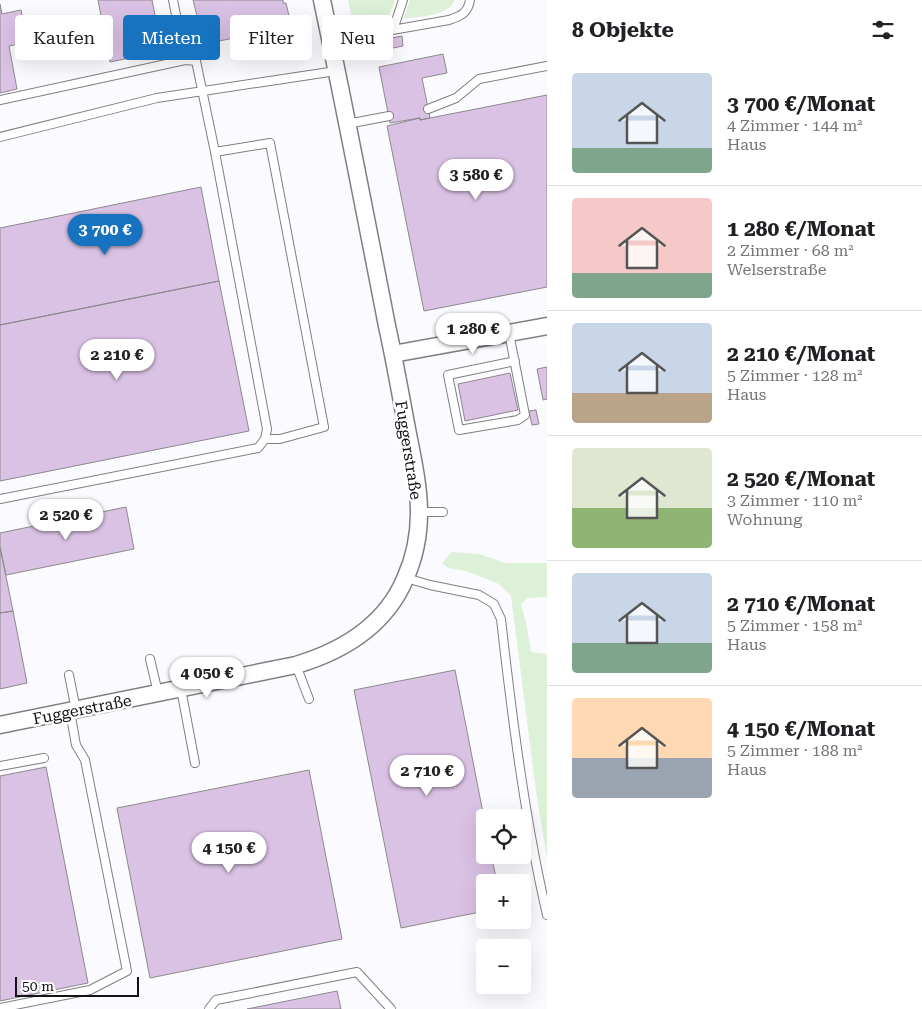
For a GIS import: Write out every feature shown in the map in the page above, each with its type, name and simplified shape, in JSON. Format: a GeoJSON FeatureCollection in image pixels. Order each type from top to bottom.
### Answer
{"type":"FeatureCollection","features":[{"type":"Feature","properties":{"kind":"street","name":"Fuggerstraße"},"geometry":{"type":"LineString","coordinates":[[322,0],[325,15]]}},
{"type":"Feature","properties":{"kind":"street","name":"Fuggerstraße"},"geometry":{"type":"LineString","coordinates":[[0,725],[296,665],[329,654],[352,642],[374,623],[396,598],[406,578],[418,532],[417,482],[334,60]]}},
{"type":"Feature","properties":{"kind":"street"},"geometry":{"type":"LineString","coordinates":[[393,354],[547,326]]}},
{"type":"Feature","properties":{"kind":"lane"},"geometry":{"type":"LineString","coordinates":[[173,0],[176,15]]}},
{"type":"Feature","properties":{"kind":"lane"},"geometry":{"type":"LineString","coordinates":[[403,0],[393,30],[462,16],[468,9],[470,0]]}},
{"type":"Feature","properties":{"kind":"lane"},"geometry":{"type":"LineString","coordinates":[[0,100],[185,60],[196,61],[267,429],[265,439],[258,448],[0,499]]}},
{"type":"Feature","properties":{"kind":"lane"},"geometry":{"type":"LineString","coordinates":[[428,109],[456,98],[479,79],[547,66]]}},
{"type":"Feature","properties":{"kind":"lane"},"geometry":{"type":"LineString","coordinates":[[0,136],[157,98],[336,71]]}},
{"type":"Feature","properties":{"kind":"lane"},"geometry":{"type":"LineString","coordinates":[[347,124],[389,116]]}},
{"type":"Feature","properties":{"kind":"lane"},"geometry":{"type":"LineString","coordinates":[[215,152],[270,143],[324,427],[280,439],[265,439]]}},
{"type":"Feature","properties":{"kind":"lane"},"geometry":{"type":"LineString","coordinates":[[509,333],[515,361],[525,414],[518,420],[459,430],[448,375],[515,361]]}},
{"type":"Feature","properties":{"kind":"lane"},"geometry":{"type":"LineString","coordinates":[[419,512],[443,512]]}},
{"type":"Feature","properties":{"kind":"lane"},"geometry":{"type":"LineString","coordinates":[[406,578],[479,595],[494,604],[502,619],[515,728],[538,876],[547,915]]}},
{"type":"Feature","properties":{"kind":"lane"},"geometry":{"type":"LineString","coordinates":[[150,659],[158,693]]}},
{"type":"Feature","properties":{"kind":"lane"},"geometry":{"type":"LineString","coordinates":[[296,665],[309,699]]}},
{"type":"Feature","properties":{"kind":"lane"},"geometry":{"type":"LineString","coordinates":[[0,1008],[90,990],[127,971],[85,760],[76,745],[69,675]]}},
{"type":"Feature","properties":{"kind":"lane"},"geometry":{"type":"LineString","coordinates":[[180,689],[195,763]]}},
{"type":"Feature","properties":{"kind":"lane"},"geometry":{"type":"LineString","coordinates":[[0,766],[44,758]]}},
{"type":"Feature","properties":{"kind":"lane"},"geometry":{"type":"LineString","coordinates":[[209,1009],[216,1000],[357,972],[391,1009]]}},
{"type":"Feature","properties":{"kind":"green space"},"geometry":{"type":"Polygon","coordinates":[[[348,0],[395,0],[390,15],[351,15],[348,0]]]}},
{"type":"Feature","properties":{"kind":"green space"},"geometry":{"type":"Polygon","coordinates":[[[410,0],[455,0],[451,6],[440,13],[403,19],[410,0]]]}},
{"type":"Feature","properties":{"kind":"green space"},"geometry":{"type":"Polygon","coordinates":[[[451,552],[479,554],[506,563],[547,563],[547,597],[528,598],[521,604],[531,652],[547,654],[547,858],[537,799],[511,596],[499,584],[466,571],[448,568],[442,563],[451,552]]]}},
{"type":"Feature","properties":{"kind":"building"},"geometry":{"type":"Polygon","coordinates":[[[98,0],[152,0],[155,15],[123,15],[123,59],[110,62],[110,60],[113,60],[113,15],[101,15],[98,0]]]}},
{"type":"Feature","properties":{"kind":"building"},"geometry":{"type":"Polygon","coordinates":[[[193,0],[283,0],[283,3],[286,3],[289,15],[230,15],[230,39],[220,41],[220,15],[197,15],[193,0]]]}},
{"type":"Feature","properties":{"kind":"building"},"geometry":{"type":"Polygon","coordinates":[[[0,4],[2,14],[21,10],[22,15],[15,15],[15,45],[9,46],[17,89],[0,93],[0,4]]]}},
{"type":"Feature","properties":{"kind":"building"},"geometry":{"type":"Polygon","coordinates":[[[402,36],[403,46],[393,48],[393,38],[402,36]]]}},
{"type":"Feature","properties":{"kind":"building"},"geometry":{"type":"Polygon","coordinates":[[[443,54],[447,73],[422,78],[430,118],[390,123],[379,67],[443,54]]]}},
{"type":"Feature","properties":{"kind":"building"},"geometry":{"type":"Polygon","coordinates":[[[547,95],[547,287],[424,311],[387,126],[420,118],[420,120],[547,95]]]}},
{"type":"Feature","properties":{"kind":"building"},"geometry":{"type":"Polygon","coordinates":[[[201,187],[219,281],[0,325],[0,228],[201,187]]]}},
{"type":"Feature","properties":{"kind":"building"},"geometry":{"type":"Polygon","coordinates":[[[219,281],[249,431],[0,481],[0,325],[219,281]]]}},
{"type":"Feature","properties":{"kind":"building"},"geometry":{"type":"Polygon","coordinates":[[[547,367],[547,399],[543,400],[537,369],[547,367]]]}},
{"type":"Feature","properties":{"kind":"building"},"geometry":{"type":"Polygon","coordinates":[[[510,373],[518,410],[465,421],[458,384],[510,373]]]}},
{"type":"Feature","properties":{"kind":"building"},"geometry":{"type":"Polygon","coordinates":[[[536,410],[539,424],[532,425],[529,411],[536,410]]]}},
{"type":"Feature","properties":{"kind":"building"},"geometry":{"type":"Polygon","coordinates":[[[126,507],[134,549],[6,575],[0,547],[0,533],[126,507]]]}},
{"type":"Feature","properties":{"kind":"building"},"geometry":{"type":"Polygon","coordinates":[[[0,547],[13,611],[0,613],[0,547]]]}},
{"type":"Feature","properties":{"kind":"building"},"geometry":{"type":"Polygon","coordinates":[[[13,611],[27,683],[0,689],[0,613],[13,611]]]}},
{"type":"Feature","properties":{"kind":"building"},"geometry":{"type":"Polygon","coordinates":[[[455,670],[482,809],[476,809],[476,864],[493,864],[495,874],[476,874],[476,913],[401,928],[354,690],[455,670]]]}},
{"type":"Feature","properties":{"kind":"building"},"geometry":{"type":"Polygon","coordinates":[[[46,767],[88,983],[0,1001],[0,776],[46,767]]]}},
{"type":"Feature","properties":{"kind":"building"},"geometry":{"type":"Polygon","coordinates":[[[309,770],[342,939],[150,978],[117,808],[309,770]]]}},
{"type":"Feature","properties":{"kind":"building"},"geometry":{"type":"Polygon","coordinates":[[[337,991],[341,1009],[247,1009],[337,991]]]}}]}
